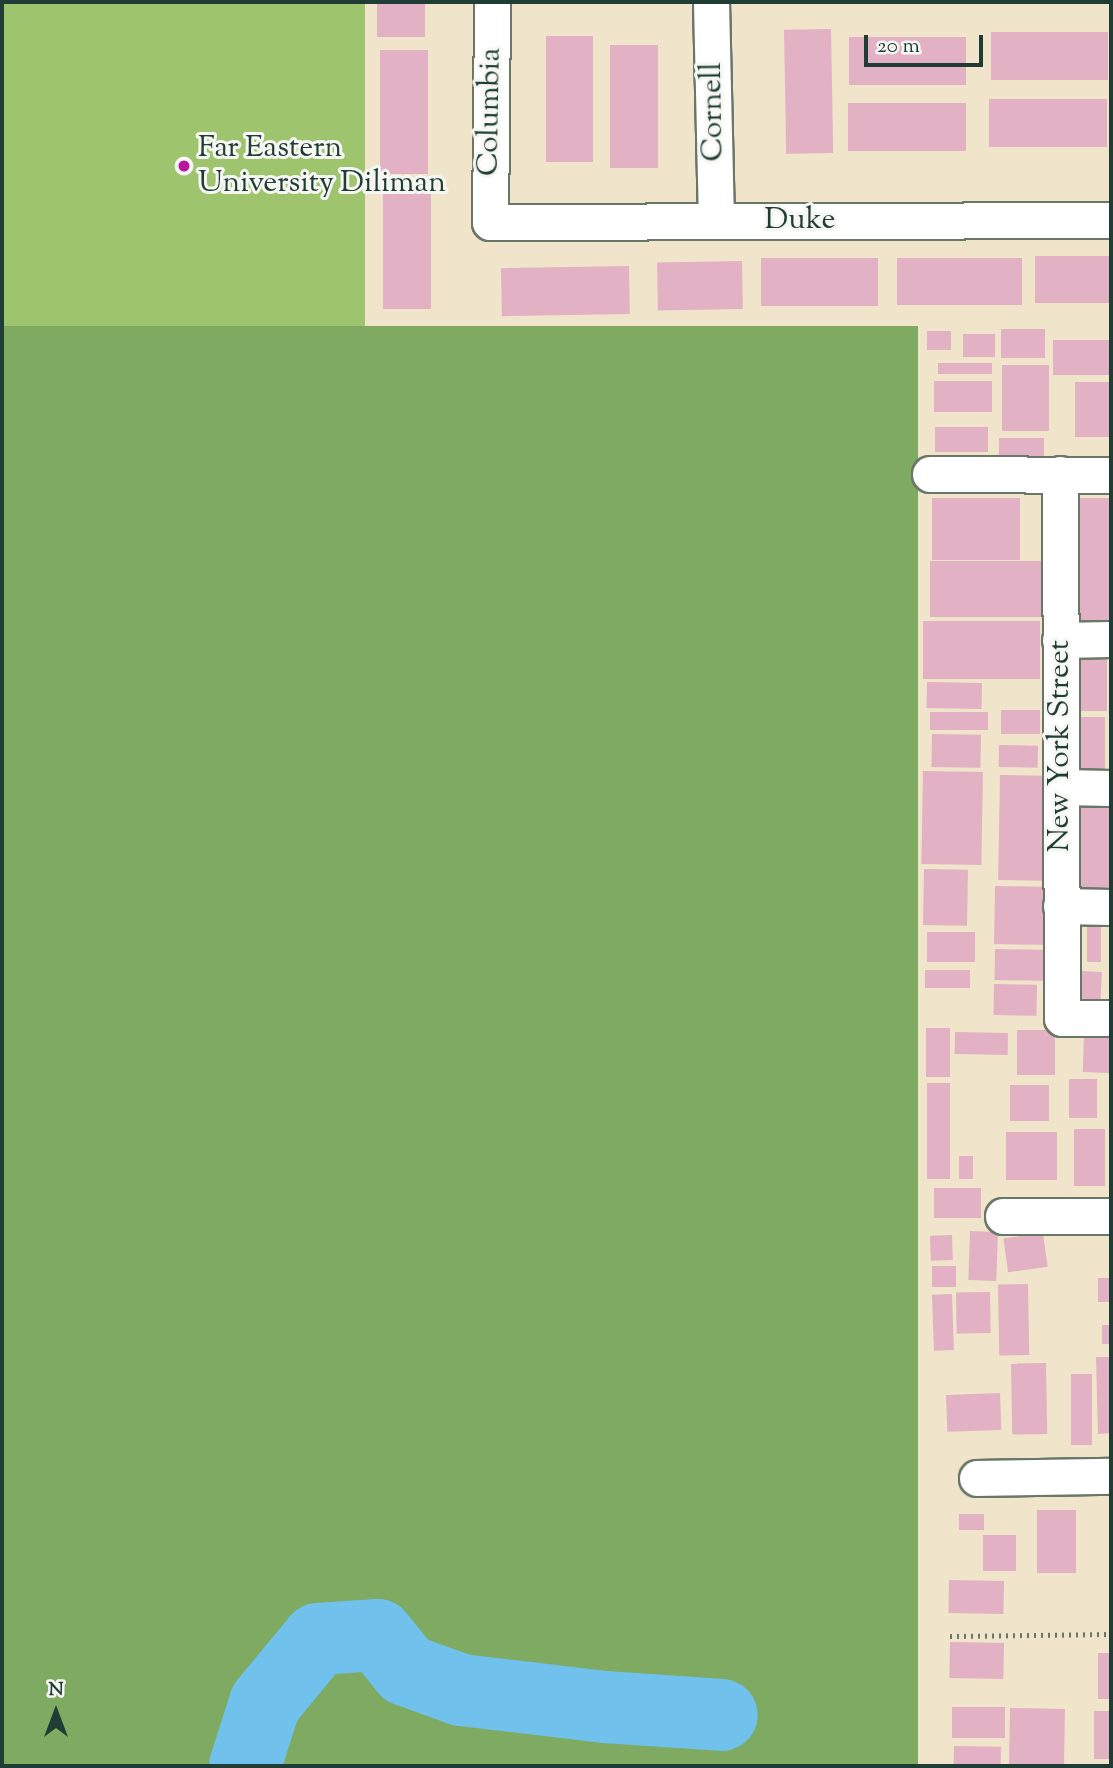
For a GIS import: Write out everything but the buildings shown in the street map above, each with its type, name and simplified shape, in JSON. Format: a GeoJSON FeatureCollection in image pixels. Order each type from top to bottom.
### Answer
{"type":"FeatureCollection","features":[{"type":"Feature","properties":{"kind":"street","name":"Columbia"},"geometry":{"type":"LineString","coordinates":[[490,222],[492,2]]}},
{"type":"Feature","properties":{"kind":"street","name":"Cornell"},"geometry":{"type":"LineString","coordinates":[[711,2],[716,221]]}},
{"type":"Feature","properties":{"kind":"street","name":"Duke"},"geometry":{"type":"LineString","coordinates":[[490,222],[1111,220]]}},
{"type":"Feature","properties":{"kind":"street"},"geometry":{"type":"LineString","coordinates":[[930,474],[1111,475]]}},
{"type":"Feature","properties":{"kind":"street","name":"New York Street"},"geometry":{"type":"LineString","coordinates":[[1060,474],[1062,1018],[1111,1018]]}},
{"type":"Feature","properties":{"kind":"street"},"geometry":{"type":"LineString","coordinates":[[1060,640],[1111,639]]}},
{"type":"Feature","properties":{"kind":"street"},"geometry":{"type":"LineString","coordinates":[[1061,787],[1111,788]]}},
{"type":"Feature","properties":{"kind":"street"},"geometry":{"type":"LineString","coordinates":[[1061,906],[1111,907]]}},
{"type":"Feature","properties":{"kind":"street"},"geometry":{"type":"LineString","coordinates":[[1003,1216],[1111,1216]]}},
{"type":"Feature","properties":{"kind":"street"},"geometry":{"type":"LineString","coordinates":[[977,1478],[1111,1476]]}},
{"type":"Feature","properties":{"kind":"path"},"geometry":{"type":"LineString","coordinates":[[950,1636],[1111,1634]]}},
{"type":"Feature","properties":{"kind":"green space","name":"Far Eastern University Diliman"},"geometry":{"type":"Polygon","coordinates":[[[2,2],[365,2],[365,337],[2,337],[2,2]]]}},
{"type":"Feature","properties":{"kind":"green space"},"geometry":{"type":"Polygon","coordinates":[[[2,326],[918,326],[918,1766],[2,1766],[2,326]]]}},
{"type":"Feature","properties":{"kind":"waterway"},"geometry":{"type":"LineString","coordinates":[[245,1766],[265,1703],[318,1639],[378,1635],[406,1670],[461,1690],[605,1707],[722,1715]]}},
{"type":"Feature","properties":{"kind":"place","name":"Far Eastern University Diliman"},"geometry":{"type":"Point","coordinates":[184,166]}}]}
